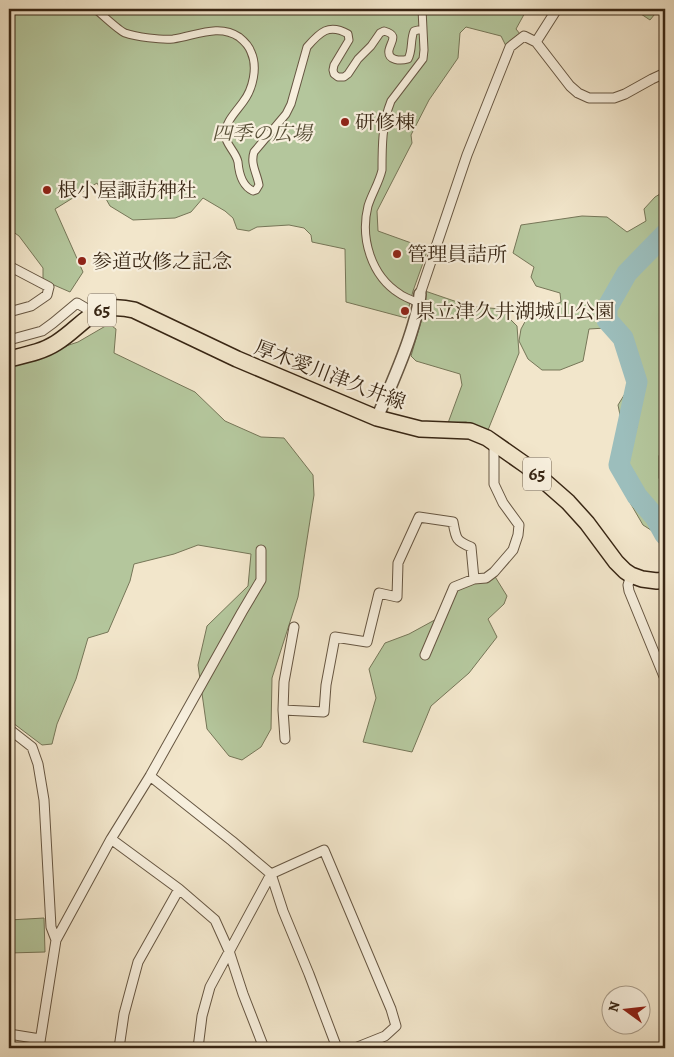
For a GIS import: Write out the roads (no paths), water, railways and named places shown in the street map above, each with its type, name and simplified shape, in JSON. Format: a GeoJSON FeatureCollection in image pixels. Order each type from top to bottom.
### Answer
{"type":"FeatureCollection","features":[{"type":"Feature","properties":{"kind":"main road","name":"厚木愛川津久井線"},"geometry":{"type":"LineString","coordinates":[[9,359],[33,353],[56,344],[94,313],[104,308],[122,307],[134,310],[231,357],[377,418],[420,429],[470,431],[494,442],[527,466],[568,502],[587,523],[616,562],[631,575]]}},
{"type":"Feature","properties":{"kind":"main road"},"geometry":{"type":"LineString","coordinates":[[631,575],[649,580],[665,580]]}},
{"type":"Feature","properties":{"kind":"street"},"geometry":{"type":"LineString","coordinates":[[95,9],[124,32],[149,38],[172,39],[220,30],[230,32],[246,43],[252,52],[254,73],[249,93],[227,124],[226,135],[228,144],[237,159],[243,182],[248,189],[253,191],[259,185],[252,157],[254,152],[286,114],[306,47],[313,40],[327,29],[333,28],[348,34],[349,40],[333,70],[334,74],[338,77],[344,77],[380,33],[384,31],[391,35],[393,38],[389,54],[392,58],[402,60],[408,59],[411,54],[414,31],[422,30]]}},
{"type":"Feature","properties":{"kind":"street"},"geometry":{"type":"LineString","coordinates":[[536,42],[557,9]]}},
{"type":"Feature","properties":{"kind":"street"},"geometry":{"type":"LineString","coordinates":[[418,299],[401,295],[381,276],[369,251],[365,230],[369,204],[382,170],[384,126],[388,109],[391,101],[423,59],[422,10]]}},
{"type":"Feature","properties":{"kind":"street"},"geometry":{"type":"LineString","coordinates":[[377,418],[404,355],[414,326],[418,299],[467,156],[510,47],[524,36],[536,42],[570,86],[578,93],[589,98],[614,98],[665,73]]}},
{"type":"Feature","properties":{"kind":"street"},"geometry":{"type":"LineString","coordinates":[[9,266],[49,287],[47,295],[31,306],[9,312]]}},
{"type":"Feature","properties":{"kind":"street"},"geometry":{"type":"LineString","coordinates":[[9,340],[42,331],[77,303],[94,313]]}},
{"type":"Feature","properties":{"kind":"street"},"geometry":{"type":"LineString","coordinates":[[425,655],[454,587],[474,579],[486,578],[494,572],[513,550],[518,535],[519,525],[503,503],[494,484],[494,442]]}},
{"type":"Feature","properties":{"kind":"street"},"geometry":{"type":"LineString","coordinates":[[283,710],[324,712],[326,684],[335,637],[367,642],[379,593],[397,597],[398,563],[419,517],[453,522],[456,538],[461,543],[471,547],[474,579]]}},
{"type":"Feature","properties":{"kind":"street"},"geometry":{"type":"LineString","coordinates":[[9,1034],[39,1044],[56,940],[111,839],[150,776],[262,580],[261,550]]}},
{"type":"Feature","properties":{"kind":"street"},"geometry":{"type":"LineString","coordinates":[[631,575],[628,585],[629,591],[665,679]]}},
{"type":"Feature","properties":{"kind":"street"},"geometry":{"type":"LineString","coordinates":[[285,739],[284,682],[294,627]]}},
{"type":"Feature","properties":{"kind":"street"},"geometry":{"type":"LineString","coordinates":[[9,729],[32,747],[38,764],[44,800],[51,927],[56,940]]}},
{"type":"Feature","properties":{"kind":"street"},"geometry":{"type":"LineString","coordinates":[[150,776],[271,874],[283,911],[337,1048]]}},
{"type":"Feature","properties":{"kind":"street"},"geometry":{"type":"LineString","coordinates":[[111,839],[178,889],[215,920],[229,951],[264,1048]]}},
{"type":"Feature","properties":{"kind":"street"},"geometry":{"type":"LineString","coordinates":[[198,1048],[202,1016],[210,987],[271,874],[324,850],[391,1008],[396,1026],[385,1036],[355,1048]]}},
{"type":"Feature","properties":{"kind":"street"},"geometry":{"type":"LineString","coordinates":[[119,1048],[124,1014],[138,962],[178,889]]}},
{"type":"Feature","properties":{"kind":"waterway"},"geometry":{"type":"LineString","coordinates":[[665,234],[627,273],[607,308],[607,320],[623,338],[637,382],[619,465],[637,496],[655,517],[665,535]]}},
{"type":"Feature","properties":{"kind":"place","name":"研修棟"},"geometry":{"type":"Point","coordinates":[345,122]}},
{"type":"Feature","properties":{"kind":"place","name":"根小屋諏訪神社"},"geometry":{"type":"Point","coordinates":[47,190]}},
{"type":"Feature","properties":{"kind":"place","name":"管理員詰所"},"geometry":{"type":"Point","coordinates":[397,254]}},
{"type":"Feature","properties":{"kind":"place","name":"参道改修之記念"},"geometry":{"type":"Point","coordinates":[82,261]}},
{"type":"Feature","properties":{"kind":"place","name":"県立津久井湖城山公園"},"geometry":{"type":"Point","coordinates":[405,311]}},
{"type":"Feature","properties":{"kind":"park label","name":"四季の広場"},"geometry":{"type":"Point","coordinates":[262,133]}}]}
